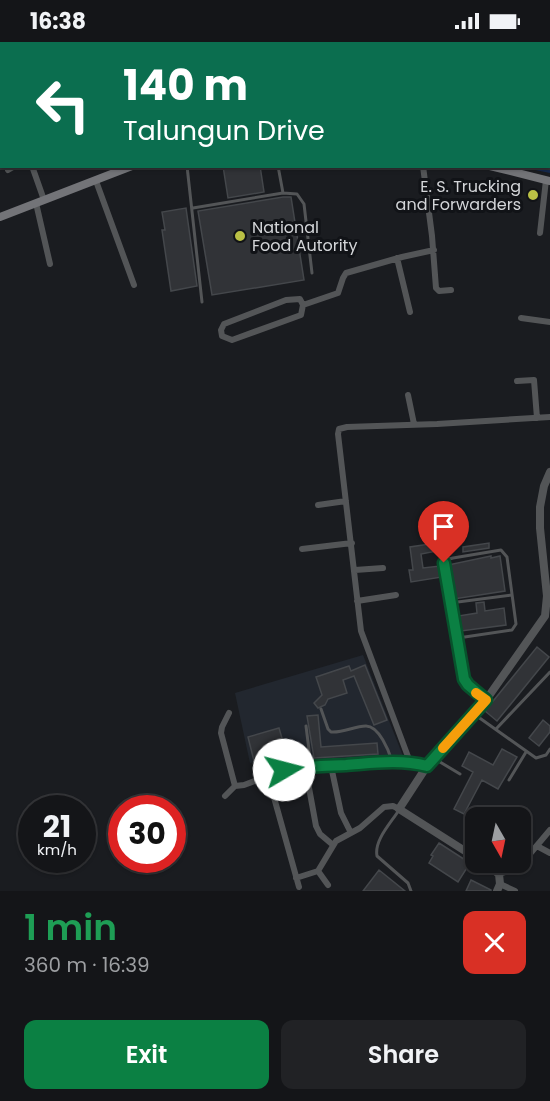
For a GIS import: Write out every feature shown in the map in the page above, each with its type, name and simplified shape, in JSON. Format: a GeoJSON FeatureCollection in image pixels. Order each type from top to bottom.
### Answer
{"type":"FeatureCollection","features":[{"type":"Feature","properties":{"kind":"main road"},"geometry":{"type":"LineString","coordinates":[[0,217],[128,168]]}},
{"type":"Feature","properties":{"kind":"main road"},"geometry":{"type":"LineString","coordinates":[[498,168],[548,181]]}},
{"type":"Feature","properties":{"kind":"street"},"geometry":{"type":"LineString","coordinates":[[8,170],[12,168]]}},
{"type":"Feature","properties":{"kind":"street"},"geometry":{"type":"LineString","coordinates":[[32,168],[50,264]]}},
{"type":"Feature","properties":{"kind":"street"},"geometry":{"type":"LineString","coordinates":[[423,168],[434,250],[436,288],[439,291],[451,290]]}},
{"type":"Feature","properties":{"kind":"street"},"geometry":{"type":"LineString","coordinates":[[96,181],[134,285]]}},
{"type":"Feature","properties":{"kind":"street"},"geometry":{"type":"LineString","coordinates":[[540,233],[548,181]]}},
{"type":"Feature","properties":{"kind":"street"},"geometry":{"type":"LineString","coordinates":[[303,305],[338,293],[346,273],[434,250]]}},
{"type":"Feature","properties":{"kind":"street"},"geometry":{"type":"LineString","coordinates":[[397,258],[410,312]]}},
{"type":"Feature","properties":{"kind":"street"},"geometry":{"type":"LineString","coordinates":[[300,299],[303,305],[302,315],[294,319],[232,340],[222,336],[221,330],[224,324],[286,300],[300,299]]}},
{"type":"Feature","properties":{"kind":"street"},"geometry":{"type":"LineString","coordinates":[[520,318],[550,322]]}},
{"type":"Feature","properties":{"kind":"street"},"geometry":{"type":"LineString","coordinates":[[517,381],[534,380],[537,418]]}},
{"type":"Feature","properties":{"kind":"street"},"geometry":{"type":"LineString","coordinates":[[408,395],[414,424]]}},
{"type":"Feature","properties":{"kind":"street"},"geometry":{"type":"LineString","coordinates":[[410,762],[361,631],[339,429],[550,417]]}},
{"type":"Feature","properties":{"kind":"street"},"geometry":{"type":"LineString","coordinates":[[399,809],[427,766],[486,700],[545,616],[548,606],[540,507],[544,486],[550,472]]}},
{"type":"Feature","properties":{"kind":"street"},"geometry":{"type":"LineString","coordinates":[[318,505],[346,501]]}},
{"type":"Feature","properties":{"kind":"street"},"geometry":{"type":"LineString","coordinates":[[302,549],[352,543]]}},
{"type":"Feature","properties":{"kind":"street"},"geometry":{"type":"LineString","coordinates":[[355,570],[383,568]]}},
{"type":"Feature","properties":{"kind":"street"},"geometry":{"type":"LineString","coordinates":[[357,601],[396,595]]}},
{"type":"Feature","properties":{"kind":"street"},"geometry":{"type":"LineString","coordinates":[[229,713],[221,733],[235,786]]}},
{"type":"Feature","properties":{"kind":"street"},"geometry":{"type":"LineString","coordinates":[[225,796],[235,786],[244,785],[284,770],[308,766],[410,762],[427,766]]}},
{"type":"Feature","properties":{"kind":"street"},"geometry":{"type":"LineString","coordinates":[[308,766],[316,826],[320,834],[333,845]]}},
{"type":"Feature","properties":{"kind":"street"},"geometry":{"type":"LineString","coordinates":[[331,766],[341,813],[351,833]]}},
{"type":"Feature","properties":{"kind":"street"},"geometry":{"type":"LineString","coordinates":[[268,776],[299,887]]}},
{"type":"Feature","properties":{"kind":"street"},"geometry":{"type":"LineString","coordinates":[[296,878],[318,871],[333,845],[368,822],[384,807],[393,806],[399,809],[465,851]]}},
{"type":"Feature","properties":{"kind":"street"},"geometry":{"type":"LineString","coordinates":[[515,891],[500,888],[499,874],[518,868],[550,830]]}},
{"type":"Feature","properties":{"kind":"street"},"geometry":{"type":"LineString","coordinates":[[537,846],[550,853]]}},
{"type":"Feature","properties":{"kind":"street"},"geometry":{"type":"LineString","coordinates":[[318,871],[328,885]]}},
{"type":"Feature","properties":{"kind":"lane"},"geometry":{"type":"LineString","coordinates":[[187,168],[202,302]]}},
{"type":"Feature","properties":{"kind":"lane"},"geometry":{"type":"LineString","coordinates":[[278,168],[282,193]]}},
{"type":"Feature","properties":{"kind":"lane"},"geometry":{"type":"LineString","coordinates":[[193,208],[282,193],[297,194],[304,204],[312,273]]}},
{"type":"Feature","properties":{"kind":"lane"},"geometry":{"type":"LineString","coordinates":[[458,638],[512,630],[516,624],[507,557],[501,550],[446,560],[444,565],[464,679],[486,700]]}},
{"type":"Feature","properties":{"kind":"lane"},"geometry":{"type":"LineString","coordinates":[[450,603],[512,595]]}},
{"type":"Feature","properties":{"kind":"lane"},"geometry":{"type":"LineString","coordinates":[[496,729],[550,672]]}},
{"type":"Feature","properties":{"kind":"lane"},"geometry":{"type":"LineString","coordinates":[[321,709],[331,732],[366,726],[378,733],[392,762]]}},
{"type":"Feature","properties":{"kind":"lane"},"geometry":{"type":"LineString","coordinates":[[474,714],[536,759],[550,749]]}},
{"type":"Feature","properties":{"kind":"lane"},"geometry":{"type":"LineString","coordinates":[[306,726],[308,766]]}},
{"type":"Feature","properties":{"kind":"lane"},"geometry":{"type":"LineString","coordinates":[[509,780],[526,752]]}},
{"type":"Feature","properties":{"kind":"lane"},"geometry":{"type":"LineString","coordinates":[[434,758],[460,774]]}},
{"type":"Feature","properties":{"kind":"lane"},"geometry":{"type":"LineString","coordinates":[[399,809],[377,843],[376,852],[377,856],[408,883],[411,891]]}},
{"type":"Feature","properties":{"kind":"shaded area"},"geometry":{"type":"Polygon","coordinates":[[[526,168],[550,168],[550,173],[526,168]]]}},
{"type":"Feature","properties":{"kind":"shaded area"},"geometry":{"type":"Polygon","coordinates":[[[363,655],[403,756],[250,763],[235,693],[363,655]]]}},
{"type":"Feature","properties":{"kind":"building"},"geometry":{"type":"Polygon","coordinates":[[[223,168],[260,168],[264,192],[228,198],[223,168]]]}},
{"type":"Feature","properties":{"kind":"building"},"geometry":{"type":"Polygon","coordinates":[[[291,197],[304,280],[212,295],[198,211],[291,197]]]}},
{"type":"Feature","properties":{"kind":"building"},"geometry":{"type":"Polygon","coordinates":[[[186,208],[197,286],[171,291],[162,230],[165,230],[162,212],[186,208]]]}},
{"type":"Feature","properties":{"kind":"building"},"geometry":{"type":"Polygon","coordinates":[[[436,543],[437,551],[421,554],[423,568],[440,566],[442,577],[411,582],[409,570],[413,570],[410,547],[436,543]]]}},
{"type":"Feature","properties":{"kind":"building"},"geometry":{"type":"Polygon","coordinates":[[[489,543],[489,548],[463,552],[463,547],[489,543]]]}},
{"type":"Feature","properties":{"kind":"building"},"geometry":{"type":"Polygon","coordinates":[[[491,556],[491,558],[500,556],[505,591],[454,599],[448,565],[491,556]]]}},
{"type":"Feature","properties":{"kind":"building"},"geometry":{"type":"Polygon","coordinates":[[[484,602],[485,611],[504,608],[506,625],[461,631],[458,616],[477,613],[476,603],[484,602]]]}},
{"type":"Feature","properties":{"kind":"building"},"geometry":{"type":"Polygon","coordinates":[[[537,647],[549,657],[497,721],[485,711],[537,647]]]}},
{"type":"Feature","properties":{"kind":"building"},"geometry":{"type":"Polygon","coordinates":[[[365,665],[387,720],[374,725],[354,676],[343,680],[347,693],[328,699],[325,705],[318,708],[314,703],[322,695],[316,677],[349,666],[351,671],[365,665]]]}},
{"type":"Feature","properties":{"kind":"building"},"geometry":{"type":"Polygon","coordinates":[[[318,715],[321,747],[377,743],[378,754],[314,758],[307,716],[318,715]]]}},
{"type":"Feature","properties":{"kind":"building"},"geometry":{"type":"Polygon","coordinates":[[[543,720],[550,726],[550,732],[539,746],[529,738],[543,720]]]}},
{"type":"Feature","properties":{"kind":"building"},"geometry":{"type":"Polygon","coordinates":[[[279,728],[286,752],[254,761],[248,737],[279,728]]]}},
{"type":"Feature","properties":{"kind":"building"},"geometry":{"type":"Polygon","coordinates":[[[502,749],[517,757],[498,789],[482,780],[468,807],[465,807],[464,814],[454,809],[473,772],[462,766],[469,752],[493,765],[502,749]]]}},
{"type":"Feature","properties":{"kind":"building"},"geometry":{"type":"Polygon","coordinates":[[[439,843],[465,860],[465,871],[458,882],[429,863],[433,856],[431,855],[439,843]]]}},
{"type":"Feature","properties":{"kind":"building"},"geometry":{"type":"Polygon","coordinates":[[[379,870],[405,891],[363,891],[379,870]]]}},
{"type":"Feature","properties":{"kind":"building"},"geometry":{"type":"Polygon","coordinates":[[[471,880],[491,890],[491,891],[466,891],[471,880]]]}},
{"type":"Feature","properties":{"kind":"slow traffic"},"geometry":{"type":"LineString","coordinates":[[443,748],[486,700],[476,693]]}},
{"type":"Feature","properties":{"kind":"place","name":"E. S. Trucking and Forwarders"},"geometry":{"type":"Point","coordinates":[533,195]}},
{"type":"Feature","properties":{"kind":"place","name":"National Food Autority"},"geometry":{"type":"Point","coordinates":[240,236]}},
{"type":"Feature","properties":{"kind":"route"},"geometry":{"type":"LineString","coordinates":[[284,770],[305,766],[392,762],[410,762],[427,766],[486,700],[477,694],[464,679],[444,563]]}}]}
